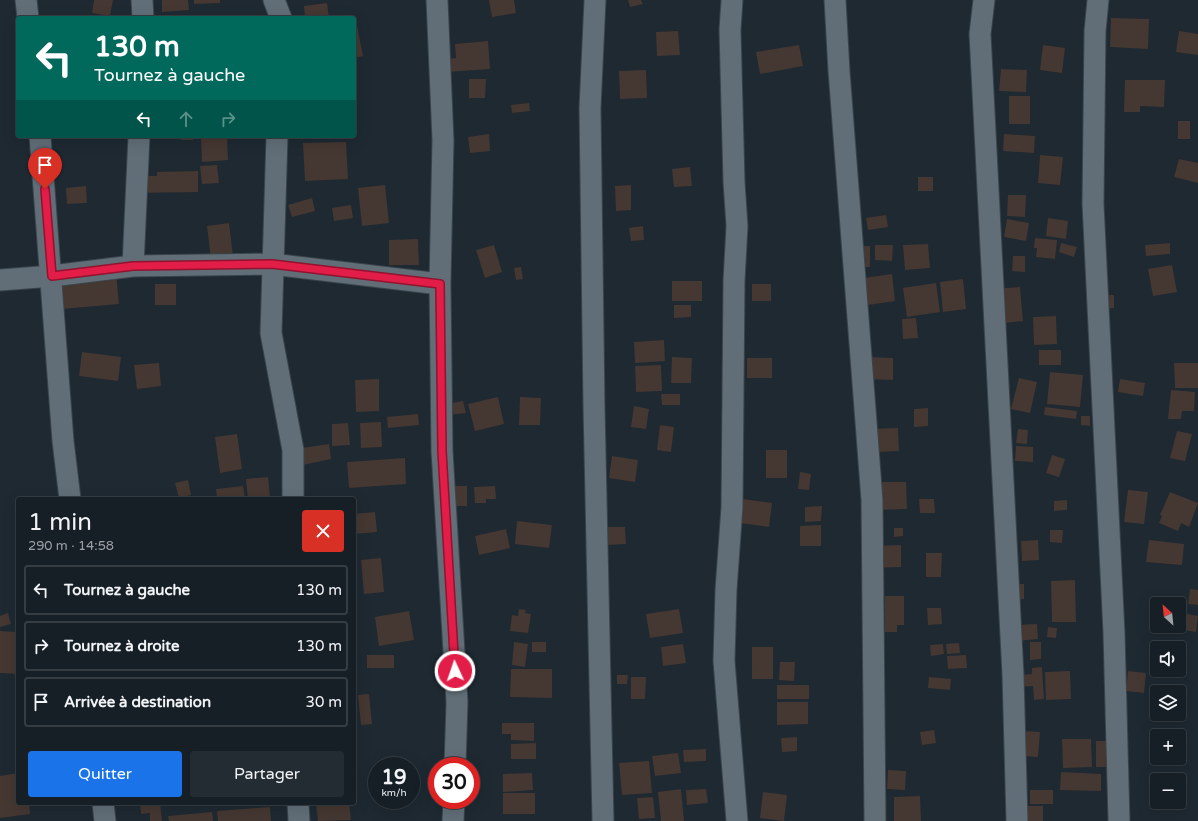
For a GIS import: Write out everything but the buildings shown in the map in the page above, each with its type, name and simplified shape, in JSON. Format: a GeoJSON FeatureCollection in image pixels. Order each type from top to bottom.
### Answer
{"type":"FeatureCollection","features":[{"type":"Feature","properties":{"kind":"street"},"geometry":{"type":"LineString","coordinates":[[26,0],[28,16]]}},
{"type":"Feature","properties":{"kind":"street"},"geometry":{"type":"LineString","coordinates":[[142,0],[143,16]]}},
{"type":"Feature","properties":{"kind":"street"},"geometry":{"type":"LineString","coordinates":[[274,0],[280,16]]}},
{"type":"Feature","properties":{"kind":"street"},"geometry":{"type":"LineString","coordinates":[[437,0],[443,140],[440,284],[442,451],[457,702],[455,757]]}},
{"type":"Feature","properties":{"kind":"street"},"geometry":{"type":"LineString","coordinates":[[594,0],[590,108],[594,406],[603,821]]}},
{"type":"Feature","properties":{"kind":"street"},"geometry":{"type":"LineString","coordinates":[[732,0],[730,30],[734,182],[737,226],[734,281],[732,507],[726,590],[724,661],[737,821]]}},
{"type":"Feature","properties":{"kind":"street"},"geometry":{"type":"LineString","coordinates":[[835,0],[839,71],[872,500],[875,821]]}},
{"type":"Feature","properties":{"kind":"street"},"geometry":{"type":"LineString","coordinates":[[984,0],[981,42],[1013,675],[1017,821]]}},
{"type":"Feature","properties":{"kind":"street"},"geometry":{"type":"LineString","coordinates":[[1098,0],[1095,31],[1093,204],[1114,633],[1119,821]]}},
{"type":"Feature","properties":{"kind":"street"},"geometry":{"type":"LineString","coordinates":[[40,138],[52,276],[63,441],[70,497]]}},
{"type":"Feature","properties":{"kind":"street"},"geometry":{"type":"LineString","coordinates":[[133,266],[139,138]]}},
{"type":"Feature","properties":{"kind":"street"},"geometry":{"type":"LineString","coordinates":[[278,138],[272,264],[271,333],[293,450],[293,497]]}},
{"type":"Feature","properties":{"kind":"street"},"geometry":{"type":"LineString","coordinates":[[0,280],[52,276],[133,266],[272,264],[440,284]]}},
{"type":"Feature","properties":{"kind":"street"},"geometry":{"type":"LineString","coordinates":[[103,805],[105,821]]}},
{"type":"Feature","properties":{"kind":"street"},"geometry":{"type":"LineString","coordinates":[[298,805],[299,821]]}},
{"type":"Feature","properties":{"kind":"street"},"geometry":{"type":"LineString","coordinates":[[453,821],[454,809]]}},
{"type":"Feature","properties":{"kind":"route"},"geometry":{"type":"LineString","coordinates":[[45,189],[52,276],[133,266],[272,264],[440,284],[442,451],[455,671]]}}]}
